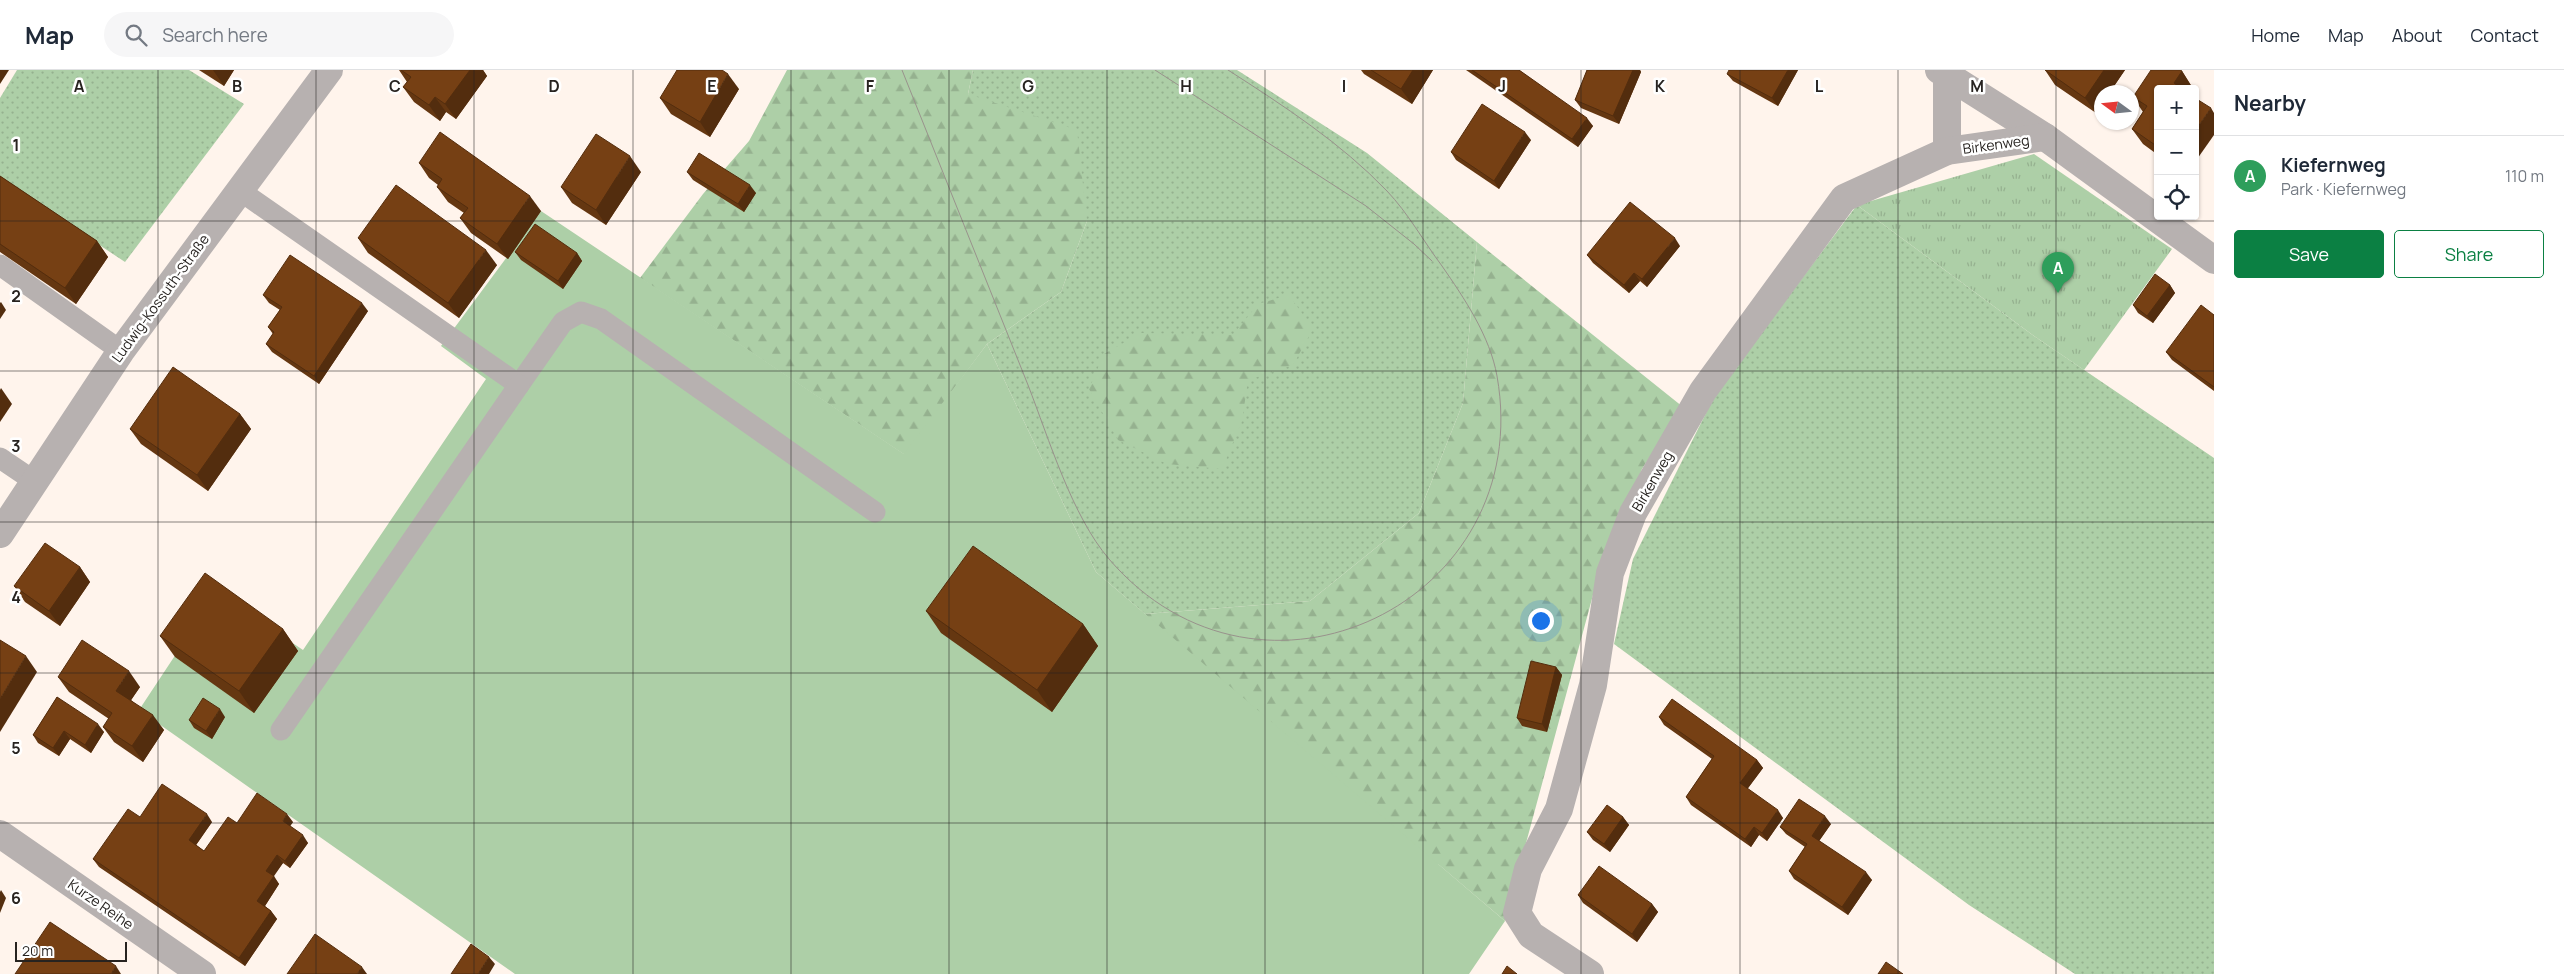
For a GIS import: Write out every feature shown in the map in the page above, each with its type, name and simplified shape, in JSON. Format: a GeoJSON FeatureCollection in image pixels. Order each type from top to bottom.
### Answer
{"type":"FeatureCollection","features":[{"type":"Feature","properties":{"kind":"street","name":"Ludwig-Kossuth-Straße"},"geometry":{"type":"LineString","coordinates":[[0,534],[121,351],[329,70]]}},
{"type":"Feature","properties":{"kind":"street"},"geometry":{"type":"LineString","coordinates":[[1943,72],[2045,137],[2214,260]]}},
{"type":"Feature","properties":{"kind":"street","name":"Birkenweg"},"geometry":{"type":"LineString","coordinates":[[1943,72],[1947,151]]}},
{"type":"Feature","properties":{"kind":"street","name":"Birkenweg"},"geometry":{"type":"LineString","coordinates":[[1590,974],[1531,935],[1517,912],[1528,870],[1558,810],[1593,685],[1610,572],[1633,513],[1703,391],[1844,198],[1947,151],[2045,137]]}},
{"type":"Feature","properties":{"kind":"street","name":"Kurze Reihe"},"geometry":{"type":"LineString","coordinates":[[0,834],[202,974]]}},
{"type":"Feature","properties":{"kind":"lane"},"geometry":{"type":"LineString","coordinates":[[239,190],[519,385]]}},
{"type":"Feature","properties":{"kind":"lane"},"geometry":{"type":"LineString","coordinates":[[0,265],[121,351]]}},
{"type":"Feature","properties":{"kind":"lane"},"geometry":{"type":"LineString","coordinates":[[281,730],[563,322],[581,312],[600,319],[875,512]]}},
{"type":"Feature","properties":{"kind":"lane"},"geometry":{"type":"LineString","coordinates":[[0,458],[34,482]]}},
{"type":"Feature","properties":{"kind":"green space"},"geometry":{"type":"Polygon","coordinates":[[[17,70],[189,70],[244,104],[125,262],[0,179],[0,98],[17,70]]]}},
{"type":"Feature","properties":{"kind":"green space"},"geometry":{"type":"Polygon","coordinates":[[[787,70],[973,70],[968,94],[1077,130],[1087,221],[1061,292],[987,344],[905,455],[640,278],[703,194],[749,141],[787,70]]]}},
{"type":"Feature","properties":{"kind":"green space"},"geometry":{"type":"Polygon","coordinates":[[[973,70],[1237,70],[1367,153],[1477,242],[1463,403],[1419,513],[1310,601],[1145,614],[1096,572],[987,344],[1061,292],[1087,221],[968,94],[973,70]]]}},
{"type":"Feature","properties":{"kind":"green space"},"geometry":{"type":"Polygon","coordinates":[[[2034,154],[2172,249],[2084,370],[2034,336],[1857,205],[2034,154]]]}},
{"type":"Feature","properties":{"kind":"green space"},"geometry":{"type":"Polygon","coordinates":[[[1857,205],[2034,336],[2214,458],[2214,974],[2075,974],[1969,905],[1614,644],[1633,559],[1716,393],[1857,205]]]}},
{"type":"Feature","properties":{"kind":"green space"},"geometry":{"type":"Polygon","coordinates":[[[541,211],[904,454],[987,344],[1096,572],[1505,921],[1469,974],[515,974],[139,710],[217,592],[303,650],[486,379],[441,346],[541,211]]]}},
{"type":"Feature","properties":{"kind":"green space"},"geometry":{"type":"Polygon","coordinates":[[[1477,242],[1683,407],[1642,469],[1600,569],[1505,921],[1438,864],[1469,974],[1145,614],[1310,601],[1419,513],[1463,403],[1477,242]]]}},
{"type":"Feature","properties":{"kind":"green space"},"geometry":{"type":"Polygon","coordinates":[[[1289,295],[1313,329],[1293,365],[1248,380],[1242,421],[1222,469],[1167,464],[1118,440],[1089,389],[1104,354],[1141,333],[1233,335],[1258,304],[1289,295]]]}},
{"type":"Feature","properties":{"kind":"building"},"geometry":{"type":"Polygon","coordinates":[[[401,70],[470,70],[445,104],[435,97],[429,105],[403,87],[411,77],[401,70]]]}},
{"type":"Feature","properties":{"kind":"building"},"geometry":{"type":"Polygon","coordinates":[[[677,70],[722,70],[728,74],[700,122],[660,98],[677,70]]]}},
{"type":"Feature","properties":{"kind":"building"},"geometry":{"type":"Polygon","coordinates":[[[1371,70],[1413,70],[1401,89],[1371,70]]]}},
{"type":"Feature","properties":{"kind":"building"},"geometry":{"type":"Polygon","coordinates":[[[1472,70],[1519,70],[1587,118],[1572,139],[1472,70]]]}},
{"type":"Feature","properties":{"kind":"building"},"geometry":{"type":"Polygon","coordinates":[[[1587,70],[1633,70],[1613,116],[1575,100],[1587,70]]]}},
{"type":"Feature","properties":{"kind":"building"},"geometry":{"type":"Polygon","coordinates":[[[1729,70],[1788,70],[1772,98],[1727,74],[1729,70]]]}},
{"type":"Feature","properties":{"kind":"building"},"geometry":{"type":"Polygon","coordinates":[[[2045,70],[2104,70],[2085,98],[2045,70]]]}},
{"type":"Feature","properties":{"kind":"building"},"geometry":{"type":"Polygon","coordinates":[[[2151,70],[2182,71],[2174,83],[2177,85],[2154,85],[2154,144],[2133,130],[2139,130],[2139,118],[2147,106],[2139,101],[2139,88],[2151,70]]]}},
{"type":"Feature","properties":{"kind":"building"},"geometry":{"type":"Polygon","coordinates":[[[2199,100],[2211,108],[2199,125],[2199,100]]]}},
{"type":"Feature","properties":{"kind":"building"},"geometry":{"type":"Polygon","coordinates":[[[1482,104],[1525,132],[1494,181],[1451,152],[1482,104]]]}},
{"type":"Feature","properties":{"kind":"building"},"geometry":{"type":"Polygon","coordinates":[[[440,132],[530,196],[497,244],[460,218],[468,208],[437,187],[442,179],[419,163],[440,132]]]}},
{"type":"Feature","properties":{"kind":"building"},"geometry":{"type":"Polygon","coordinates":[[[596,134],[630,156],[596,210],[561,187],[596,134]]]}},
{"type":"Feature","properties":{"kind":"building"},"geometry":{"type":"Polygon","coordinates":[[[699,153],[750,185],[738,204],[687,172],[699,153]]]}},
{"type":"Feature","properties":{"kind":"building"},"geometry":{"type":"Polygon","coordinates":[[[0,176],[97,241],[65,288],[0,244],[0,176]]]}},
{"type":"Feature","properties":{"kind":"building"},"geometry":{"type":"Polygon","coordinates":[[[396,185],[486,250],[448,303],[358,238],[396,185]]]}},
{"type":"Feature","properties":{"kind":"building"},"geometry":{"type":"Polygon","coordinates":[[[1630,202],[1675,238],[1642,279],[1634,273],[1624,285],[1587,255],[1630,202]]]}},
{"type":"Feature","properties":{"kind":"building"},"geometry":{"type":"Polygon","coordinates":[[[535,224],[577,253],[558,281],[515,252],[535,224]]]}},
{"type":"Feature","properties":{"kind":"building"},"geometry":{"type":"Polygon","coordinates":[[[290,255],[362,303],[314,376],[266,344],[274,332],[268,327],[282,307],[263,295],[290,255]]]}},
{"type":"Feature","properties":{"kind":"building"},"geometry":{"type":"Polygon","coordinates":[[[2155,274],[2170,285],[2147,316],[2133,305],[2155,274]]]}},
{"type":"Feature","properties":{"kind":"building"},"geometry":{"type":"Polygon","coordinates":[[[2201,305],[2214,315],[2214,387],[2166,352],[2201,305]]]}},
{"type":"Feature","properties":{"kind":"building"},"geometry":{"type":"Polygon","coordinates":[[[173,367],[240,414],[197,475],[130,429],[173,367]]]}},
{"type":"Feature","properties":{"kind":"building"},"geometry":{"type":"Polygon","coordinates":[[[45,543],[80,567],[49,611],[14,586],[45,543]]]}},
{"type":"Feature","properties":{"kind":"building"},"geometry":{"type":"Polygon","coordinates":[[[973,546],[1083,624],[1037,690],[926,611],[973,546]]]}},
{"type":"Feature","properties":{"kind":"building"},"geometry":{"type":"Polygon","coordinates":[[[205,573],[283,629],[239,691],[160,636],[205,573]]]}},
{"type":"Feature","properties":{"kind":"building"},"geometry":{"type":"Polygon","coordinates":[[[0,640],[26,656],[0,699],[0,640]]]}},
{"type":"Feature","properties":{"kind":"building"},"geometry":{"type":"Polygon","coordinates":[[[82,640],[129,671],[116,691],[153,715],[132,746],[103,727],[112,713],[58,677],[82,640]]]}},
{"type":"Feature","properties":{"kind":"building"},"geometry":{"type":"Polygon","coordinates":[[[1531,661],[1556,667],[1542,724],[1517,718],[1531,661]]]}},
{"type":"Feature","properties":{"kind":"building"},"geometry":{"type":"Polygon","coordinates":[[[57,697],[98,724],[85,745],[64,731],[53,748],[33,735],[57,697]]]}},
{"type":"Feature","properties":{"kind":"building"},"geometry":{"type":"Polygon","coordinates":[[[203,698],[220,709],[206,731],[189,720],[203,698]]]}},
{"type":"Feature","properties":{"kind":"building"},"geometry":{"type":"Polygon","coordinates":[[[1672,699],[1757,760],[1740,783],[1778,810],[1762,833],[1754,827],[1745,839],[1686,797],[1714,756],[1659,717],[1672,699]]]}},
{"type":"Feature","properties":{"kind":"building"},"geometry":{"type":"Polygon","coordinates":[[[162,784],[207,814],[189,840],[204,851],[228,817],[237,823],[257,793],[287,814],[283,821],[303,835],[285,861],[277,855],[266,871],[274,876],[257,901],[271,911],[239,958],[93,859],[128,809],[140,817],[162,784]]]}},
{"type":"Feature","properties":{"kind":"building"},"geometry":{"type":"Polygon","coordinates":[[[1799,799],[1825,816],[1812,836],[1866,872],[1842,907],[1789,871],[1807,844],[1780,827],[1799,799]]]}},
{"type":"Feature","properties":{"kind":"building"},"geometry":{"type":"Polygon","coordinates":[[[1607,805],[1623,817],[1604,844],[1587,832],[1607,805]]]}},
{"type":"Feature","properties":{"kind":"building"},"geometry":{"type":"Polygon","coordinates":[[[1599,866],[1652,904],[1632,934],[1578,895],[1599,866]]]}},
{"type":"Feature","properties":{"kind":"building"},"geometry":{"type":"Polygon","coordinates":[[[50,922],[116,966],[111,974],[15,974],[50,922]]]}},
{"type":"Feature","properties":{"kind":"building"},"geometry":{"type":"Polygon","coordinates":[[[315,934],[362,967],[357,974],[287,974],[315,934]]]}},
{"type":"Feature","properties":{"kind":"building"},"geometry":{"type":"Polygon","coordinates":[[[471,944],[489,957],[478,974],[451,974],[471,944]]]}},
{"type":"Feature","properties":{"kind":"building"},"geometry":{"type":"Polygon","coordinates":[[[1886,962],[1903,974],[1878,974],[1886,962]]]}},
{"type":"Feature","properties":{"kind":"building"},"geometry":{"type":"Polygon","coordinates":[[[1507,966],[1517,974],[1502,974],[1507,966]]]}},
{"type":"Feature","properties":{"kind":"tram line"},"geometry":{"type":"LineString","coordinates":[[902,70],[1053,452],[1073,499],[1096,541],[1109,559],[1171,611],[1239,637],[1309,638],[1375,618],[1432,579],[1475,524],[1498,456],[1497,376],[1489,346],[1467,304],[1395,200],[1369,173],[1331,141],[1291,111],[1228,70]]}},
{"type":"Feature","properties":{"kind":"tram line"},"geometry":{"type":"LineString","coordinates":[[1155,70],[1366,206],[1414,244],[1432,261]]}},
{"type":"Feature","properties":{"kind":"place","name":"Kiefernweg"},"geometry":{"type":"Point","coordinates":[2058,293]}}]}
